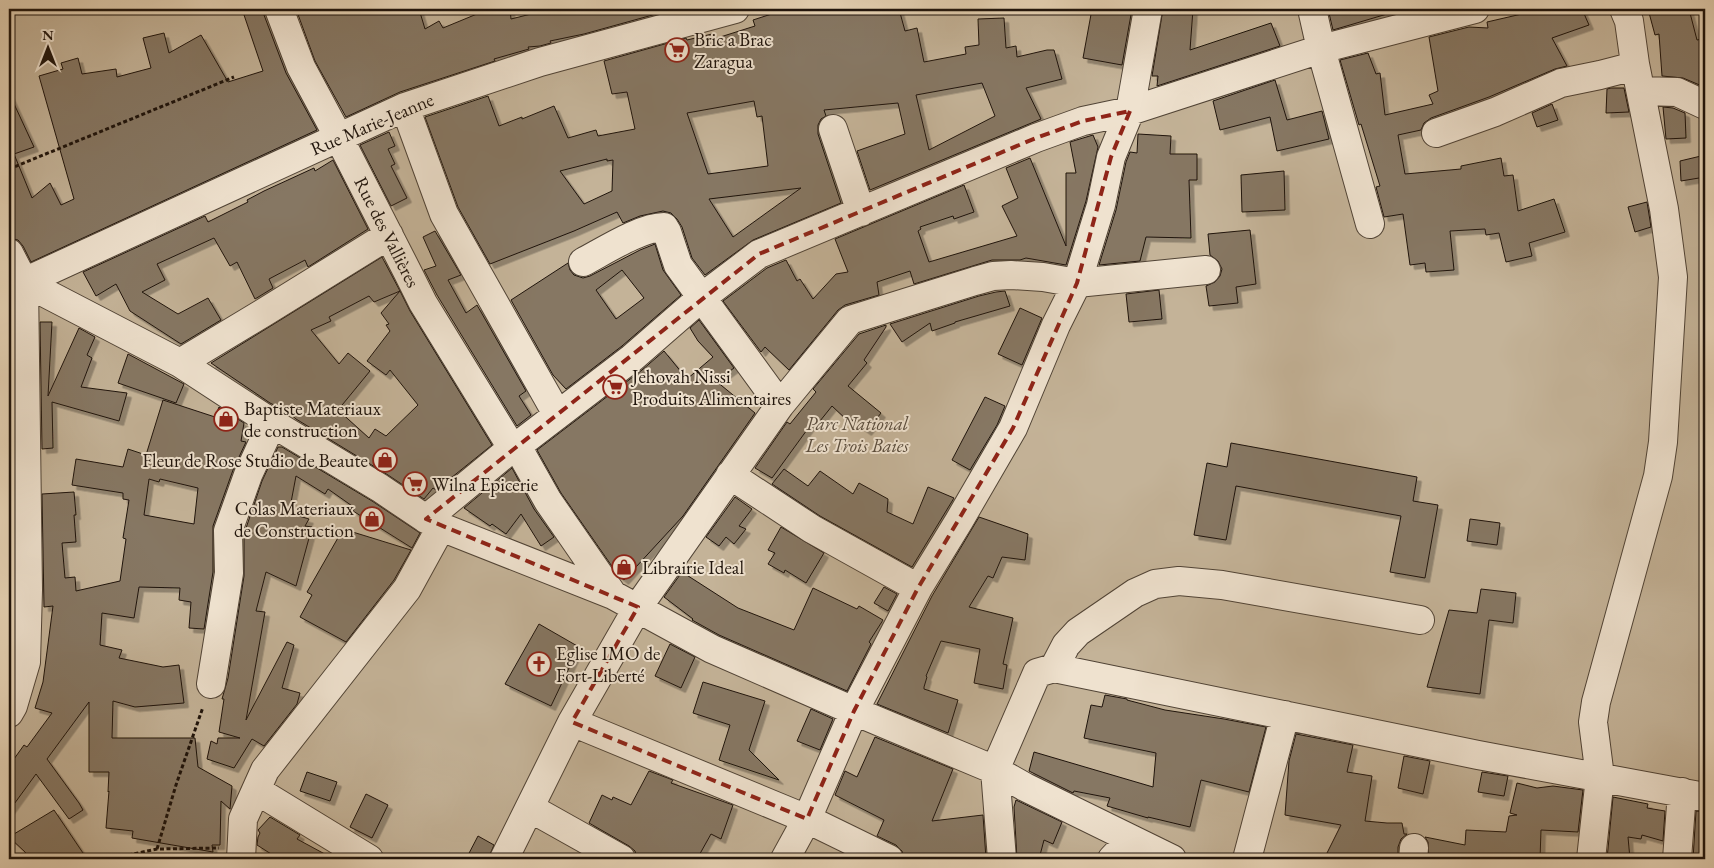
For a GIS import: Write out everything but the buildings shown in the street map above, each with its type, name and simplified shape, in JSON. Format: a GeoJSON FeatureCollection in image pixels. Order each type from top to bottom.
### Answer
{"type":"FeatureCollection","features":[{"type":"Feature","properties":{"kind":"street","name":"Rue des Vallières"},"geometry":{"type":"LineString","coordinates":[[279,9],[301,67],[424,302],[548,501],[614,595]]}},
{"type":"Feature","properties":{"kind":"street","name":"Rue Marie-Jeanne"},"geometry":{"type":"LineString","coordinates":[[24,282],[338,136],[405,107],[680,16],[735,9]]}},
{"type":"Feature","properties":{"kind":"street"},"geometry":{"type":"LineString","coordinates":[[785,859],[807,819],[854,711],[918,588],[1013,428],[1056,324],[1077,283],[1101,205],[1111,157],[1130,110],[1148,9]]}},
{"type":"Feature","properties":{"kind":"street"},"geometry":{"type":"LineString","coordinates":[[1312,9],[1320,49],[1370,224]]}},
{"type":"Feature","properties":{"kind":"street"},"geometry":{"type":"LineString","coordinates":[[242,854],[243,819],[266,770],[407,589],[433,523],[514,447],[632,358],[701,298],[759,254],[1036,138],[1083,121],[1130,110],[1320,49],[1475,9]]}},
{"type":"Feature","properties":{"kind":"street"},"geometry":{"type":"LineString","coordinates":[[1591,859],[1600,777],[1593,722],[1596,702],[1658,476],[1663,442],[1673,277],[1664,209],[1635,64],[1629,22],[1624,9]]}},
{"type":"Feature","properties":{"kind":"street"},"geometry":{"type":"LineString","coordinates":[[1436,133],[1495,112],[1561,83],[1600,75],[1635,64]]}},
{"type":"Feature","properties":{"kind":"street"},"geometry":{"type":"LineString","coordinates":[[1641,91],[1677,92],[1705,105]]}},
{"type":"Feature","properties":{"kind":"street"},"geometry":{"type":"LineString","coordinates":[[405,107],[444,214],[557,414]]}},
{"type":"Feature","properties":{"kind":"street"},"geometry":{"type":"LineString","coordinates":[[833,129],[861,212]]}},
{"type":"Feature","properties":{"kind":"street"},"geometry":{"type":"LineString","coordinates":[[583,262],[643,232],[656,227],[664,227],[678,265],[780,406]]}},
{"type":"Feature","properties":{"kind":"street"},"geometry":{"type":"LineString","coordinates":[[180,362],[389,235]]}},
{"type":"Feature","properties":{"kind":"street"},"geometry":{"type":"LineString","coordinates":[[9,253],[24,282],[18,488],[28,590],[26,662],[13,706],[9,713]]}},
{"type":"Feature","properties":{"kind":"street"},"geometry":{"type":"LineString","coordinates":[[504,859],[572,722],[638,607],[780,406],[850,320],[974,280],[993,276],[1044,277],[1077,283],[1206,270]]}},
{"type":"Feature","properties":{"kind":"street"},"geometry":{"type":"LineString","coordinates":[[24,282],[180,362],[433,523],[614,595],[712,649],[995,770],[1025,787],[1172,859]]}},
{"type":"Feature","properties":{"kind":"street"},"geometry":{"type":"LineString","coordinates":[[211,684],[229,573],[228,531],[248,475],[272,422]]}},
{"type":"Feature","properties":{"kind":"street"},"geometry":{"type":"LineString","coordinates":[[730,475],[812,529],[918,588]]}},
{"type":"Feature","properties":{"kind":"street"},"geometry":{"type":"LineString","coordinates":[[1054,668],[1066,645],[1078,632],[1135,593],[1156,584],[1179,581],[1222,585],[1420,620]]}},
{"type":"Feature","properties":{"kind":"street"},"geometry":{"type":"LineString","coordinates":[[1002,859],[995,770],[1037,673],[1054,668],[1478,755],[1693,794],[1677,859]]}},
{"type":"Feature","properties":{"kind":"street"},"geometry":{"type":"LineString","coordinates":[[1247,859],[1284,715]]}},
{"type":"Feature","properties":{"kind":"street"},"geometry":{"type":"LineString","coordinates":[[572,722],[807,819],[889,859]]}},
{"type":"Feature","properties":{"kind":"street"},"geometry":{"type":"LineString","coordinates":[[256,790],[369,859]]}},
{"type":"Feature","properties":{"kind":"street"},"geometry":{"type":"LineString","coordinates":[[530,808],[621,859]]}},
{"type":"Feature","properties":{"kind":"street"},"geometry":{"type":"LineString","coordinates":[[1112,859],[1131,839]]}},
{"type":"Feature","properties":{"kind":"path"},"geometry":{"type":"LineString","coordinates":[[9,169],[234,77]]}},
{"type":"Feature","properties":{"kind":"path"},"geometry":{"type":"LineString","coordinates":[[157,849],[176,784],[211,684]]}},
{"type":"Feature","properties":{"kind":"path"},"geometry":{"type":"LineString","coordinates":[[109,859],[157,849],[242,854]]}},
{"type":"Feature","properties":{"kind":"highlighted area"},"geometry":{"type":"Polygon","coordinates":[[[1130,111],[1111,157],[1077,283],[1013,428],[918,588],[854,711],[807,819],[572,722],[638,607],[426,519],[759,254],[1036,138],[1083,121],[1130,111]]]}},
{"type":"Feature","properties":{"kind":"green space","name":"Parc National Les Trois Baies"},"geometry":{"type":"Polygon","coordinates":[[[9,9],[1705,9],[1705,859],[9,859],[9,9]]]}},
{"type":"Feature","properties":{"kind":"place","name":"Bric a Brac Zaragua"},"geometry":{"type":"Point","coordinates":[677,50]}},
{"type":"Feature","properties":{"kind":"place","name":"Jehovah Nissi Produits Alimentaires"},"geometry":{"type":"Point","coordinates":[615,387]}},
{"type":"Feature","properties":{"kind":"place","name":"Baptiste Materiaux de construction"},"geometry":{"type":"Point","coordinates":[226,419]}},
{"type":"Feature","properties":{"kind":"place","name":"Fleur de Rose Studio de Beaute"},"geometry":{"type":"Point","coordinates":[385,460]}},
{"type":"Feature","properties":{"kind":"place","name":"Wilna Epicerie"},"geometry":{"type":"Point","coordinates":[415,484]}},
{"type":"Feature","properties":{"kind":"place","name":"Colas Materiaux de Construction"},"geometry":{"type":"Point","coordinates":[372,519]}},
{"type":"Feature","properties":{"kind":"place","name":"Librairie Ideal"},"geometry":{"type":"Point","coordinates":[624,567]}},
{"type":"Feature","properties":{"kind":"place","name":"Eglise IMO de Fort-Liberté"},"geometry":{"type":"Point","coordinates":[539,664]}}]}
